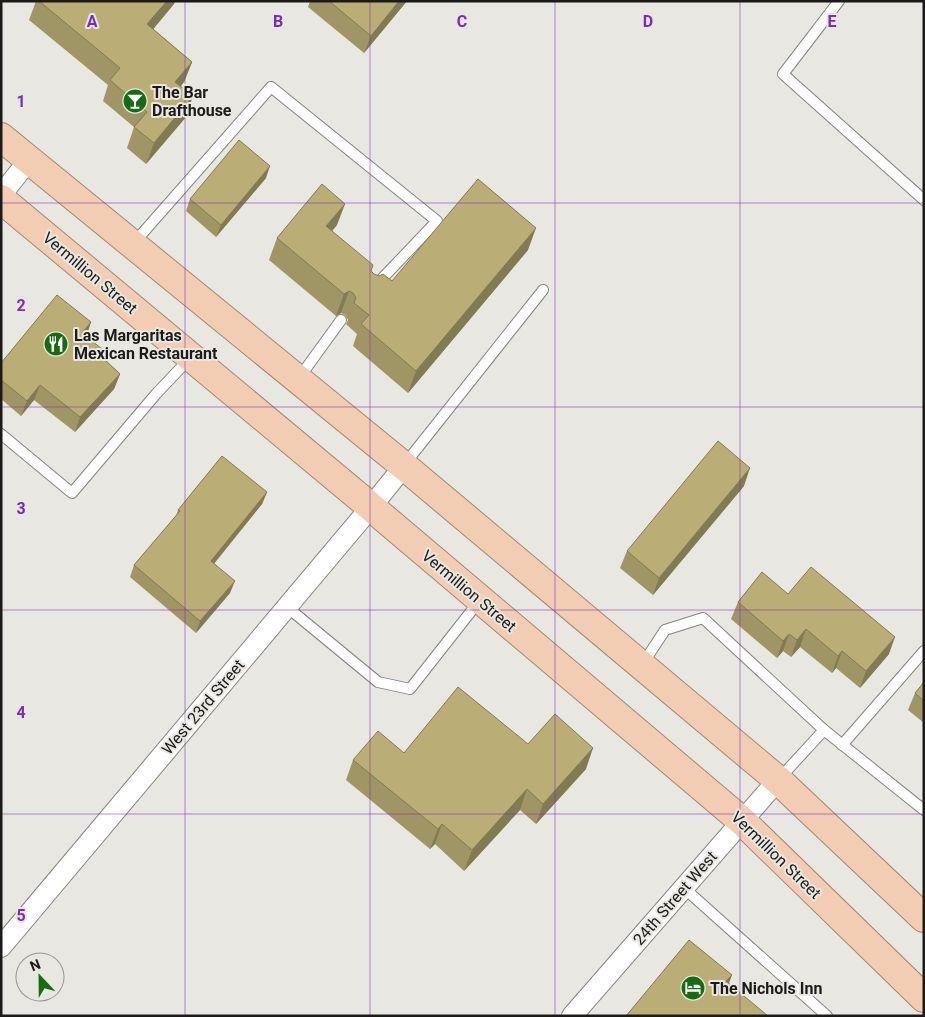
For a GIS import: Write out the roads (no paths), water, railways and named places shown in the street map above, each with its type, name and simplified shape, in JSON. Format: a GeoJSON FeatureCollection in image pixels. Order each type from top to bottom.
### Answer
{"type":"FeatureCollection","features":[{"type":"Feature","properties":{"kind":"highway"},"geometry":{"type":"LineString","coordinates":[[1,137],[404,466],[778,780],[924,918]]}},
{"type":"Feature","properties":{"kind":"highway","name":"Vermillion Street"},"geometry":{"type":"LineString","coordinates":[[1,199],[371,507],[742,822],[924,998]]}},
{"type":"Feature","properties":{"kind":"street"},"geometry":{"type":"LineString","coordinates":[[1,195],[29,160]]}},
{"type":"Feature","properties":{"kind":"street","name":"West 23rd Street"},"geometry":{"type":"LineString","coordinates":[[1,947],[404,466]]}},
{"type":"Feature","properties":{"kind":"street","name":"24th Street West"},"geometry":{"type":"LineString","coordinates":[[572,1016],[778,780]]}},
{"type":"Feature","properties":{"kind":"lane"},"geometry":{"type":"LineString","coordinates":[[839,1],[783,74],[924,200]]}},
{"type":"Feature","properties":{"kind":"lane"},"geometry":{"type":"LineString","coordinates":[[133,245],[271,87],[437,221],[370,292]]}},
{"type":"Feature","properties":{"kind":"lane"},"geometry":{"type":"LineString","coordinates":[[404,466],[543,290]]}},
{"type":"Feature","properties":{"kind":"lane"},"geometry":{"type":"LineString","coordinates":[[298,380],[341,320]]}},
{"type":"Feature","properties":{"kind":"lane"},"geometry":{"type":"LineString","coordinates":[[1,434],[72,493],[156,394],[191,357]]}},
{"type":"Feature","properties":{"kind":"lane"},"geometry":{"type":"LineString","coordinates":[[287,607],[378,682],[410,689],[480,600]]}},
{"type":"Feature","properties":{"kind":"lane"},"geometry":{"type":"LineString","coordinates":[[642,665],[665,630],[703,618],[824,730],[924,810]]}},
{"type":"Feature","properties":{"kind":"lane"},"geometry":{"type":"LineString","coordinates":[[842,745],[924,651]]}},
{"type":"Feature","properties":{"kind":"lane"},"geometry":{"type":"LineString","coordinates":[[778,780],[824,730]]}},
{"type":"Feature","properties":{"kind":"lane"},"geometry":{"type":"LineString","coordinates":[[684,888],[827,1016]]}},
{"type":"Feature","properties":{"kind":"place","name":"The Bar Drafthouse"},"geometry":{"type":"Point","coordinates":[135,101]}},
{"type":"Feature","properties":{"kind":"place","name":"Las Margaritas Mexican Restaurant"},"geometry":{"type":"Point","coordinates":[56,344]}},
{"type":"Feature","properties":{"kind":"place","name":"The Nichols Inn"},"geometry":{"type":"Point","coordinates":[693,988]}}]}
